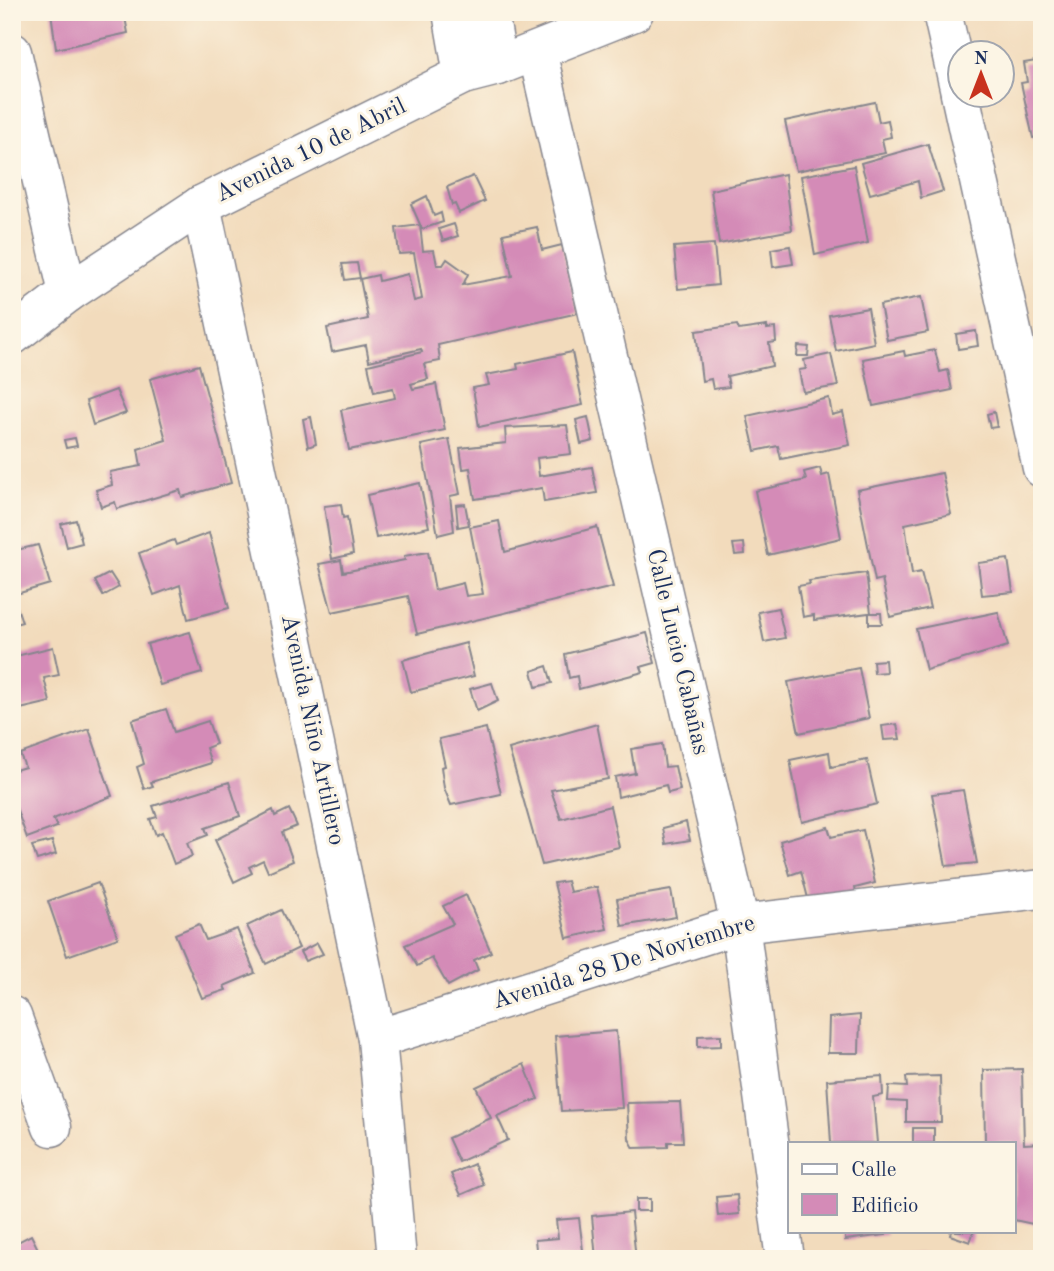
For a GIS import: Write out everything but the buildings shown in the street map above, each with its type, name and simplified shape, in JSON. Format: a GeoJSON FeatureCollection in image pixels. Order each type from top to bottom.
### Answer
{"type":"FeatureCollection","features":[{"type":"Feature","properties":{"kind":"street"},"geometry":{"type":"LineString","coordinates":[[452,12],[481,71]]}},
{"type":"Feature","properties":{"kind":"street"},"geometry":{"type":"LineString","coordinates":[[481,71],[489,12]]}},
{"type":"Feature","properties":{"kind":"street","name":"Avenida 10 de Abril"},"geometry":{"type":"LineString","coordinates":[[12,336],[68,293],[201,205],[481,71],[634,12]]}},
{"type":"Feature","properties":{"kind":"street"},"geometry":{"type":"LineString","coordinates":[[942,12],[948,38]]}},
{"type":"Feature","properties":{"kind":"street","name":"Calle Lucio Cabañas"},"geometry":{"type":"LineString","coordinates":[[537,51],[740,924],[785,1259]]}},
{"type":"Feature","properties":{"kind":"street"},"geometry":{"type":"LineString","coordinates":[[12,52],[68,293]]}},
{"type":"Feature","properties":{"kind":"street"},"geometry":{"type":"LineString","coordinates":[[963,108],[1042,468]]}},
{"type":"Feature","properties":{"kind":"street","name":"Avenida Niño Artillero"},"geometry":{"type":"LineString","coordinates":[[201,205],[377,1039],[397,1259]]}},
{"type":"Feature","properties":{"kind":"street","name":"Avenida 28 De Noviembre"},"geometry":{"type":"LineString","coordinates":[[377,1039],[740,924],[1042,889]]}},
{"type":"Feature","properties":{"kind":"street"},"geometry":{"type":"LineString","coordinates":[[12,1016],[52,1127]]}}]}
